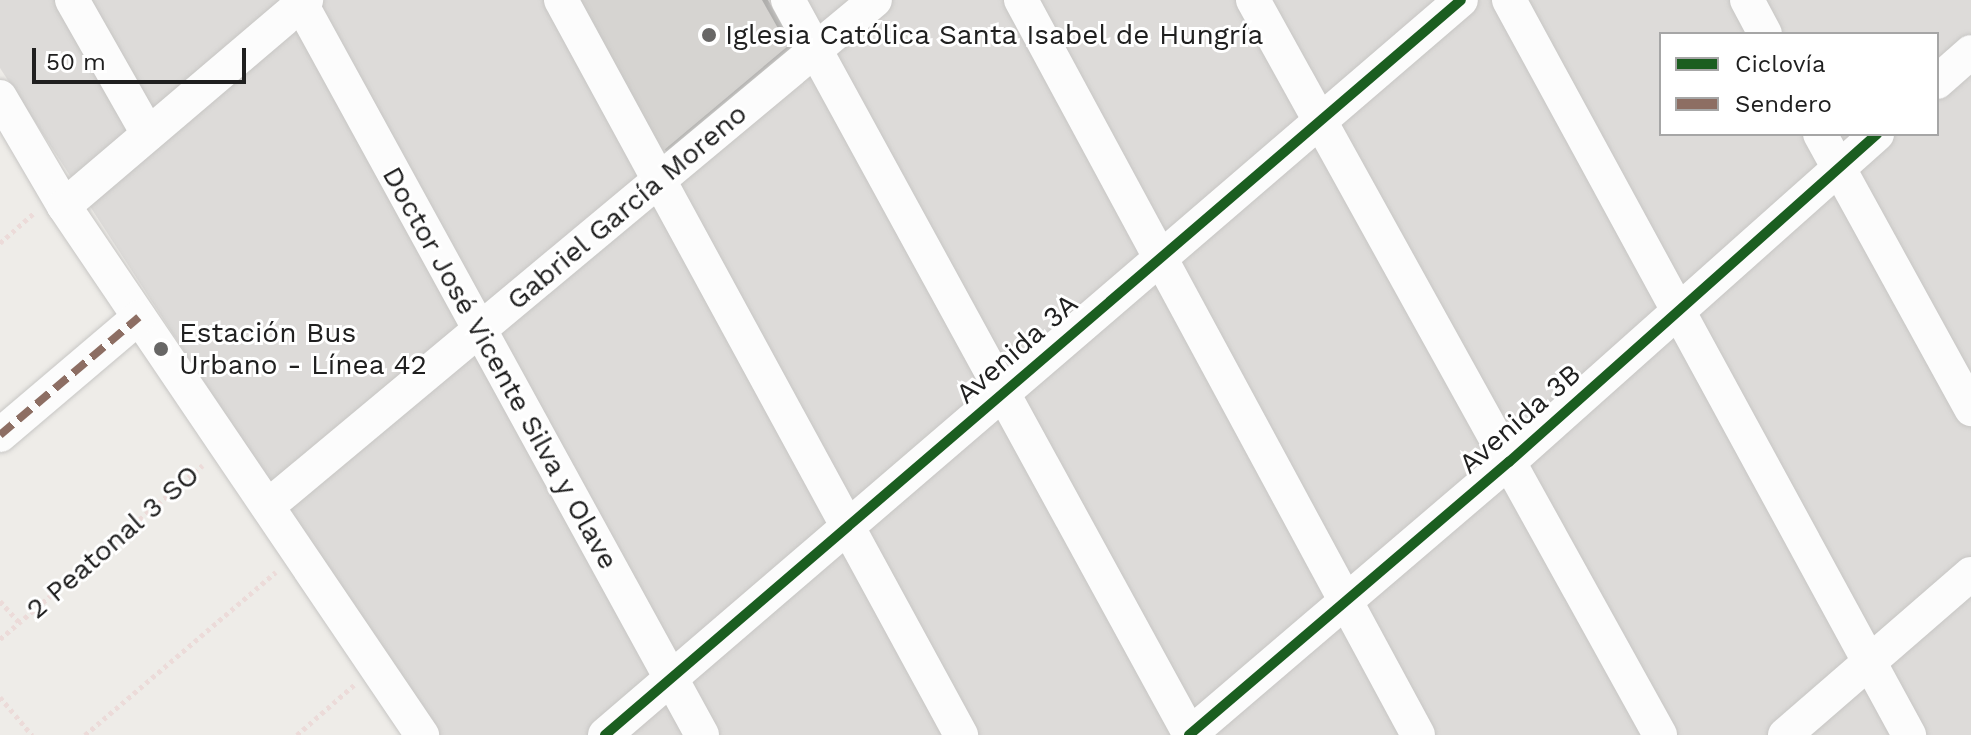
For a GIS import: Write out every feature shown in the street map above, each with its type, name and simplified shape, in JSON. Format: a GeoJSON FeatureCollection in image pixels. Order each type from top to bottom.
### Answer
{"type":"FeatureCollection","features":[{"type":"Feature","properties":{"kind":"street"},"geometry":{"type":"LineString","coordinates":[[72,0],[148,134]]}},
{"type":"Feature","properties":{"kind":"street"},"geometry":{"type":"LineString","coordinates":[[561,0],[961,735]]}},
{"type":"Feature","properties":{"kind":"street"},"geometry":{"type":"LineString","coordinates":[[788,0],[1189,735]]}},
{"type":"Feature","properties":{"kind":"street","name":"Gabriel García Moreno"},"geometry":{"type":"LineString","coordinates":[[268,506],[875,0]]}},
{"type":"Feature","properties":{"kind":"street"},"geometry":{"type":"LineString","coordinates":[[1021,0],[1418,735]]}},
{"type":"Feature","properties":{"kind":"street"},"geometry":{"type":"LineString","coordinates":[[1253,0],[1660,735]]}},
{"type":"Feature","properties":{"kind":"street","name":"Avenida 3A"},"geometry":{"type":"LineString","coordinates":[[605,735],[1461,0]]}},
{"type":"Feature","properties":{"kind":"street"},"geometry":{"type":"LineString","coordinates":[[1509,0],[1909,735]]}},
{"type":"Feature","properties":{"kind":"street"},"geometry":{"type":"LineString","coordinates":[[1747,0],[1764,32]]}},
{"type":"Feature","properties":{"kind":"street"},"geometry":{"type":"LineString","coordinates":[[60,200],[148,134],[302,1]]}},
{"type":"Feature","properties":{"kind":"street","name":"Doctor José Vicente Silva y Olave"},"geometry":{"type":"LineString","coordinates":[[302,1],[478,331],[702,735]]}},
{"type":"Feature","properties":{"kind":"street"},"geometry":{"type":"LineString","coordinates":[[1939,80],[1971,52]]}},
{"type":"Feature","properties":{"kind":"street"},"geometry":{"type":"LineString","coordinates":[[0,97],[60,200],[422,735]]}},
{"type":"Feature","properties":{"kind":"street"},"geometry":{"type":"LineString","coordinates":[[1821,136],[1971,409]]}},
{"type":"Feature","properties":{"kind":"street","name":"Avenida 3B"},"geometry":{"type":"LineString","coordinates":[[1189,735],[1509,462],[1875,136]]}},
{"type":"Feature","properties":{"kind":"street"},"geometry":{"type":"LineString","coordinates":[[0,435],[139,317]]}},
{"type":"Feature","properties":{"kind":"street"},"geometry":{"type":"LineString","coordinates":[[1785,735],[1971,574]]}},
{"type":"Feature","properties":{"kind":"path"},"geometry":{"type":"LineString","coordinates":[[0,243],[60,200]]}},
{"type":"Feature","properties":{"kind":"path"},"geometry":{"type":"LineString","coordinates":[[85,735],[298,553]]}},
{"type":"Feature","properties":{"kind":"path"},"geometry":{"type":"LineString","coordinates":[[0,601],[19,622]]}},
{"type":"Feature","properties":{"kind":"path"},"geometry":{"type":"LineString","coordinates":[[297,735],[374,667]]}},
{"type":"Feature","properties":{"kind":"path"},"geometry":{"type":"LineString","coordinates":[[0,697],[32,735]]}},
{"type":"Feature","properties":{"kind":"shaded area"},"geometry":{"type":"Polygon","coordinates":[[[0,0],[1971,0],[1971,44],[1939,72],[1939,32],[1659,32],[1659,136],[1865,136],[1498,465],[1177,735],[434,735],[0,68],[0,0]]]}},
{"type":"Feature","properties":{"kind":"shaded area"},"geometry":{"type":"Polygon","coordinates":[[[1971,54],[1971,735],[1188,735],[1878,136],[1939,136],[1939,82],[1971,54]]]}},
{"type":"Feature","properties":{"kind":"building"},"geometry":{"type":"Polygon","coordinates":[[[576,0],[762,0],[788,46],[663,151],[576,0]]]}},
{"type":"Feature","properties":{"kind":"marked path"},"geometry":{"type":"LineString","coordinates":[[0,435],[139,317]]}},
{"type":"Feature","properties":{"kind":"cycle path"},"geometry":{"type":"LineString","coordinates":[[605,735],[1461,0]]}},
{"type":"Feature","properties":{"kind":"cycle path"},"geometry":{"type":"LineString","coordinates":[[1189,735],[1509,462],[1875,136]]}},
{"type":"Feature","properties":{"kind":"place","name":"Iglesia Católica Santa Isabel de Hungría"},"geometry":{"type":"Point","coordinates":[709,35]}},
{"type":"Feature","properties":{"kind":"place","name":"Estación Bus Urbano - Línea 42"},"geometry":{"type":"Point","coordinates":[161,349]}}]}
